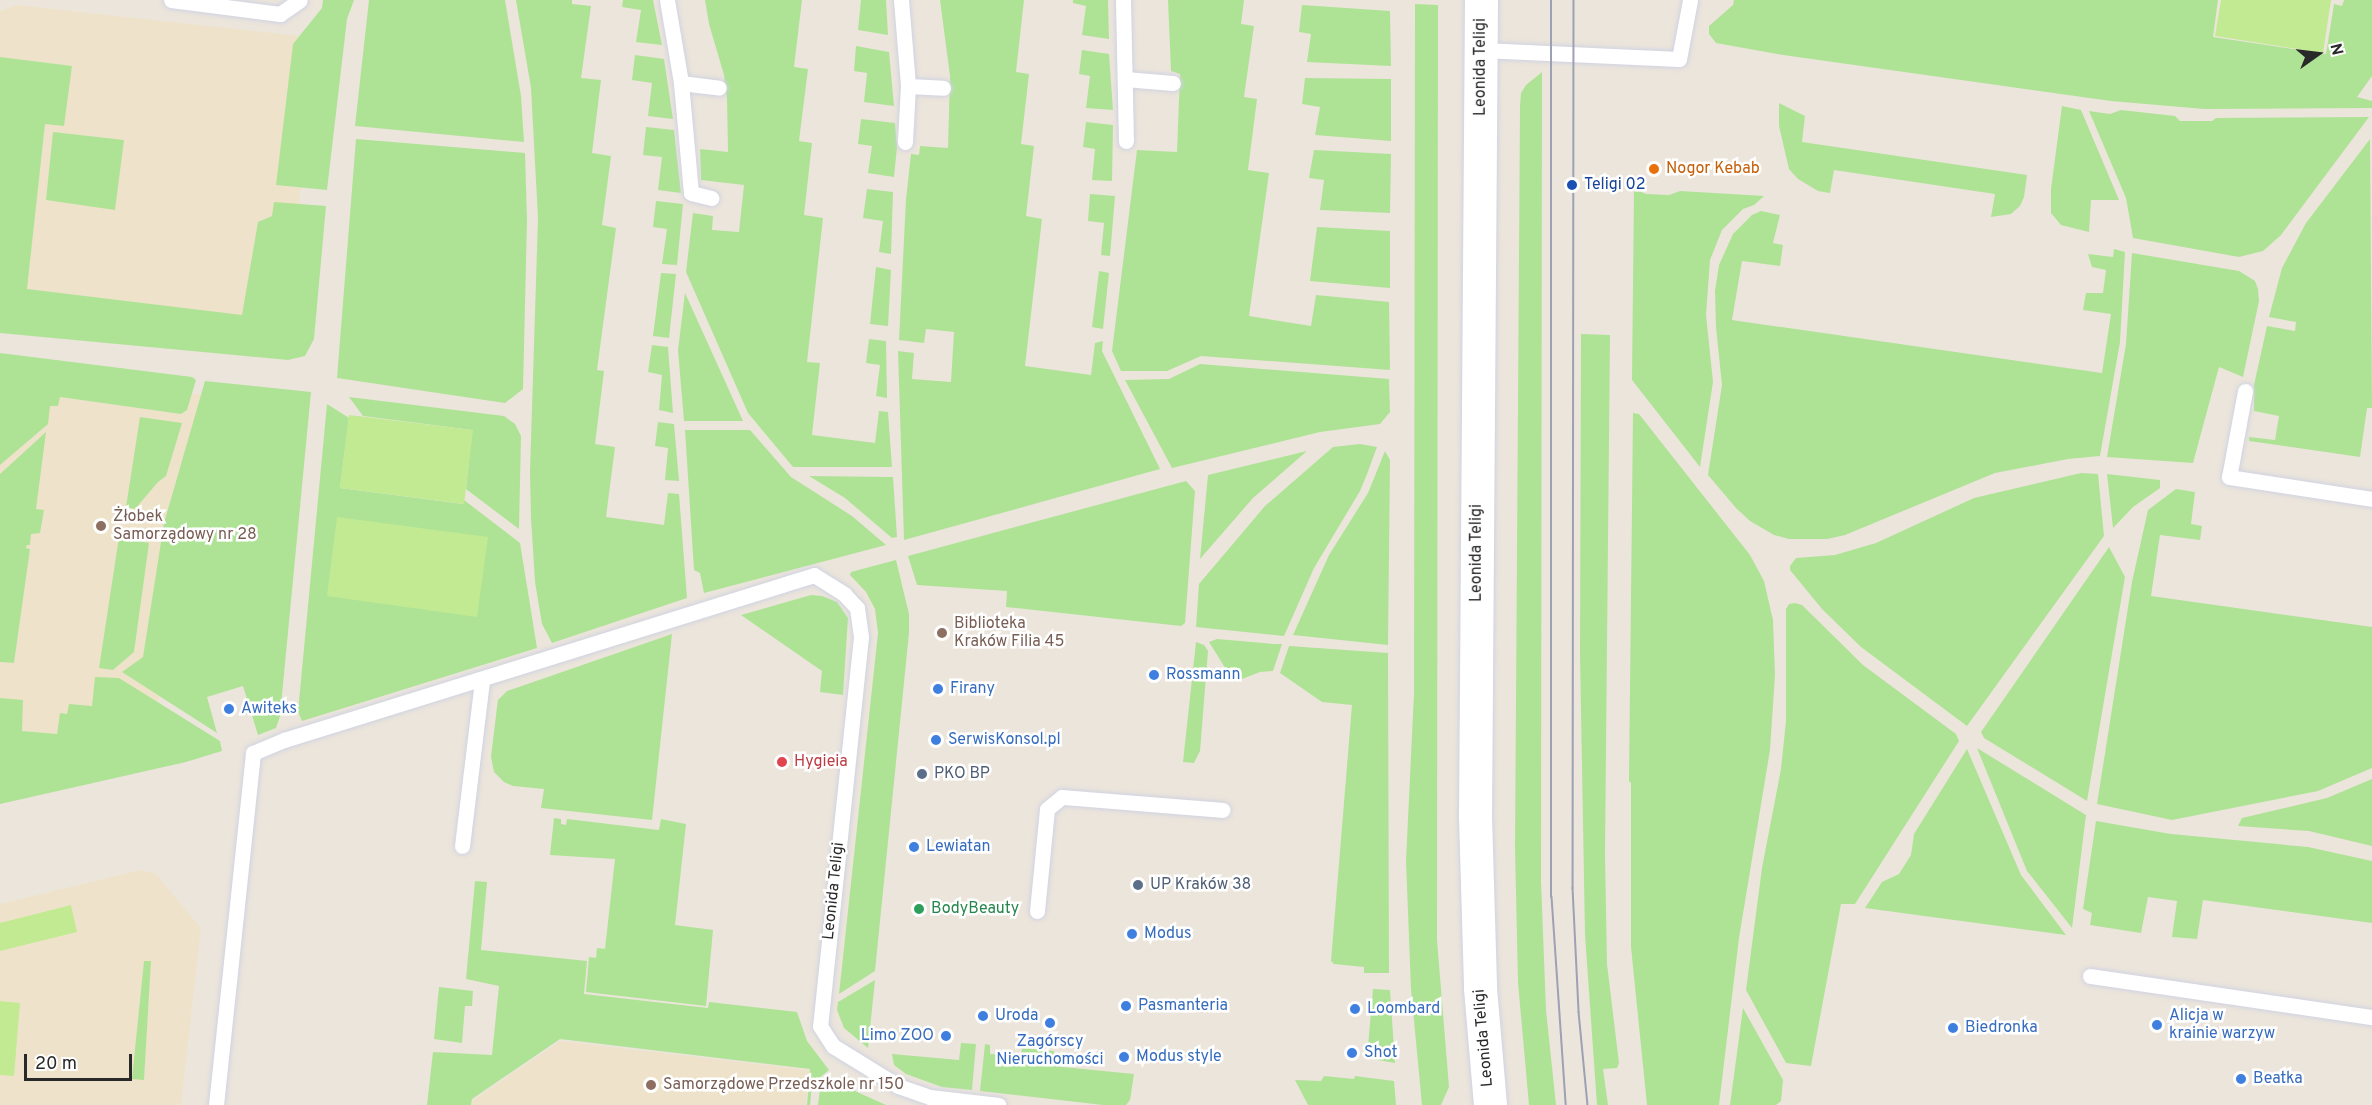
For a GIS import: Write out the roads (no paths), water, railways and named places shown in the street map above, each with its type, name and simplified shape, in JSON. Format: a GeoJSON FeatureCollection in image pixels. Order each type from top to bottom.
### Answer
{"type":"FeatureCollection","features":[{"type":"Feature","properties":{"kind":"street","name":"Leonida Teligi"},"geometry":{"type":"LineString","coordinates":[[1482,0],[1475,816],[1480,988],[1490,1105]]}},
{"type":"Feature","properties":{"kind":"lane"},"geometry":{"type":"LineString","coordinates":[[171,0],[280,14],[300,0]]}},
{"type":"Feature","properties":{"kind":"lane"},"geometry":{"type":"LineString","coordinates":[[667,0],[681,83],[691,193],[711,198]]}},
{"type":"Feature","properties":{"kind":"lane"},"geometry":{"type":"LineString","coordinates":[[901,0],[908,86],[906,142]]}},
{"type":"Feature","properties":{"kind":"lane"},"geometry":{"type":"LineString","coordinates":[[1124,0],[1126,141]]}},
{"type":"Feature","properties":{"kind":"lane"},"geometry":{"type":"LineString","coordinates":[[1482,50],[1679,59],[1690,0]]}},
{"type":"Feature","properties":{"kind":"lane"},"geometry":{"type":"LineString","coordinates":[[1125,79],[1173,82]]}},
{"type":"Feature","properties":{"kind":"lane"},"geometry":{"type":"LineString","coordinates":[[681,83],[719,88]]}},
{"type":"Feature","properties":{"kind":"lane"},"geometry":{"type":"LineString","coordinates":[[908,86],[943,88]]}},
{"type":"Feature","properties":{"kind":"lane"},"geometry":{"type":"LineString","coordinates":[[2245,391],[2229,477],[2372,500]]}},
{"type":"Feature","properties":{"kind":"lane","name":"Leonida Teligi"},"geometry":{"type":"LineString","coordinates":[[483,680],[814,575],[844,594],[857,608],[861,637],[820,1026],[833,1046],[898,1086],[930,1097],[999,1105]]}},
{"type":"Feature","properties":{"kind":"lane"},"geometry":{"type":"LineString","coordinates":[[216,1105],[254,753],[284,740],[483,680],[462,846]]}},
{"type":"Feature","properties":{"kind":"lane"},"geometry":{"type":"LineString","coordinates":[[1037,911],[1047,809],[1062,797],[1222,810]]}},
{"type":"Feature","properties":{"kind":"lane"},"geometry":{"type":"LineString","coordinates":[[2090,976],[2372,1017]]}},
{"type":"Feature","properties":{"kind":"tram line"},"geometry":{"type":"LineString","coordinates":[[1551,0],[1552,897],[1566,1105]]}},
{"type":"Feature","properties":{"kind":"tram line"},"geometry":{"type":"LineString","coordinates":[[1574,0],[1573,888],[1579,1012],[1588,1105]]}},
{"type":"Feature","properties":{"kind":"place","name":"Nogor Kebab"},"geometry":{"type":"Point","coordinates":[1654,169]}},
{"type":"Feature","properties":{"kind":"place","name":"Teligi 02"},"geometry":{"type":"Point","coordinates":[1572,185]}},
{"type":"Feature","properties":{"kind":"place","name":"Żłobek Samorządowy nr 28"},"geometry":{"type":"Point","coordinates":[101,526]}},
{"type":"Feature","properties":{"kind":"place","name":"Biblioteka Kraków Filia 45"},"geometry":{"type":"Point","coordinates":[942,633]}},
{"type":"Feature","properties":{"kind":"place","name":"Rossmann"},"geometry":{"type":"Point","coordinates":[1154,675]}},
{"type":"Feature","properties":{"kind":"place","name":"Firany"},"geometry":{"type":"Point","coordinates":[938,689]}},
{"type":"Feature","properties":{"kind":"place","name":"Awiteks"},"geometry":{"type":"Point","coordinates":[229,709]}},
{"type":"Feature","properties":{"kind":"place","name":"SerwisKonsol.pl"},"geometry":{"type":"Point","coordinates":[936,740]}},
{"type":"Feature","properties":{"kind":"place","name":"Hygieia"},"geometry":{"type":"Point","coordinates":[782,762]}},
{"type":"Feature","properties":{"kind":"place","name":"PKO BP"},"geometry":{"type":"Point","coordinates":[922,774]}},
{"type":"Feature","properties":{"kind":"place","name":"Lewiatan"},"geometry":{"type":"Point","coordinates":[914,847]}},
{"type":"Feature","properties":{"kind":"place","name":"UP Kraków 38"},"geometry":{"type":"Point","coordinates":[1138,885]}},
{"type":"Feature","properties":{"kind":"place","name":"BodyBeauty"},"geometry":{"type":"Point","coordinates":[919,909]}},
{"type":"Feature","properties":{"kind":"place","name":"Modus"},"geometry":{"type":"Point","coordinates":[1132,934]}},
{"type":"Feature","properties":{"kind":"place","name":"Pasmanteria"},"geometry":{"type":"Point","coordinates":[1126,1006]}},
{"type":"Feature","properties":{"kind":"place","name":"Loombard"},"geometry":{"type":"Point","coordinates":[1355,1009]}},
{"type":"Feature","properties":{"kind":"place","name":"Uroda"},"geometry":{"type":"Point","coordinates":[983,1016]}},
{"type":"Feature","properties":{"kind":"place","name":"Zagórscy Nieruchomości"},"geometry":{"type":"Point","coordinates":[1050,1023]}},
{"type":"Feature","properties":{"kind":"place","name":"Alicja w krainie warzyw"},"geometry":{"type":"Point","coordinates":[2157,1025]}},
{"type":"Feature","properties":{"kind":"place","name":"Biedronka"},"geometry":{"type":"Point","coordinates":[1953,1028]}},
{"type":"Feature","properties":{"kind":"place","name":"Limo ZOO"},"geometry":{"type":"Point","coordinates":[946,1036]}},
{"type":"Feature","properties":{"kind":"place","name":"Shot"},"geometry":{"type":"Point","coordinates":[1352,1053]}},
{"type":"Feature","properties":{"kind":"place","name":"Modus style"},"geometry":{"type":"Point","coordinates":[1124,1057]}},
{"type":"Feature","properties":{"kind":"place","name":"Beatka"},"geometry":{"type":"Point","coordinates":[2241,1079]}},
{"type":"Feature","properties":{"kind":"place","name":"Samorządowe Przedszkole nr 150"},"geometry":{"type":"Point","coordinates":[651,1085]}}]}
